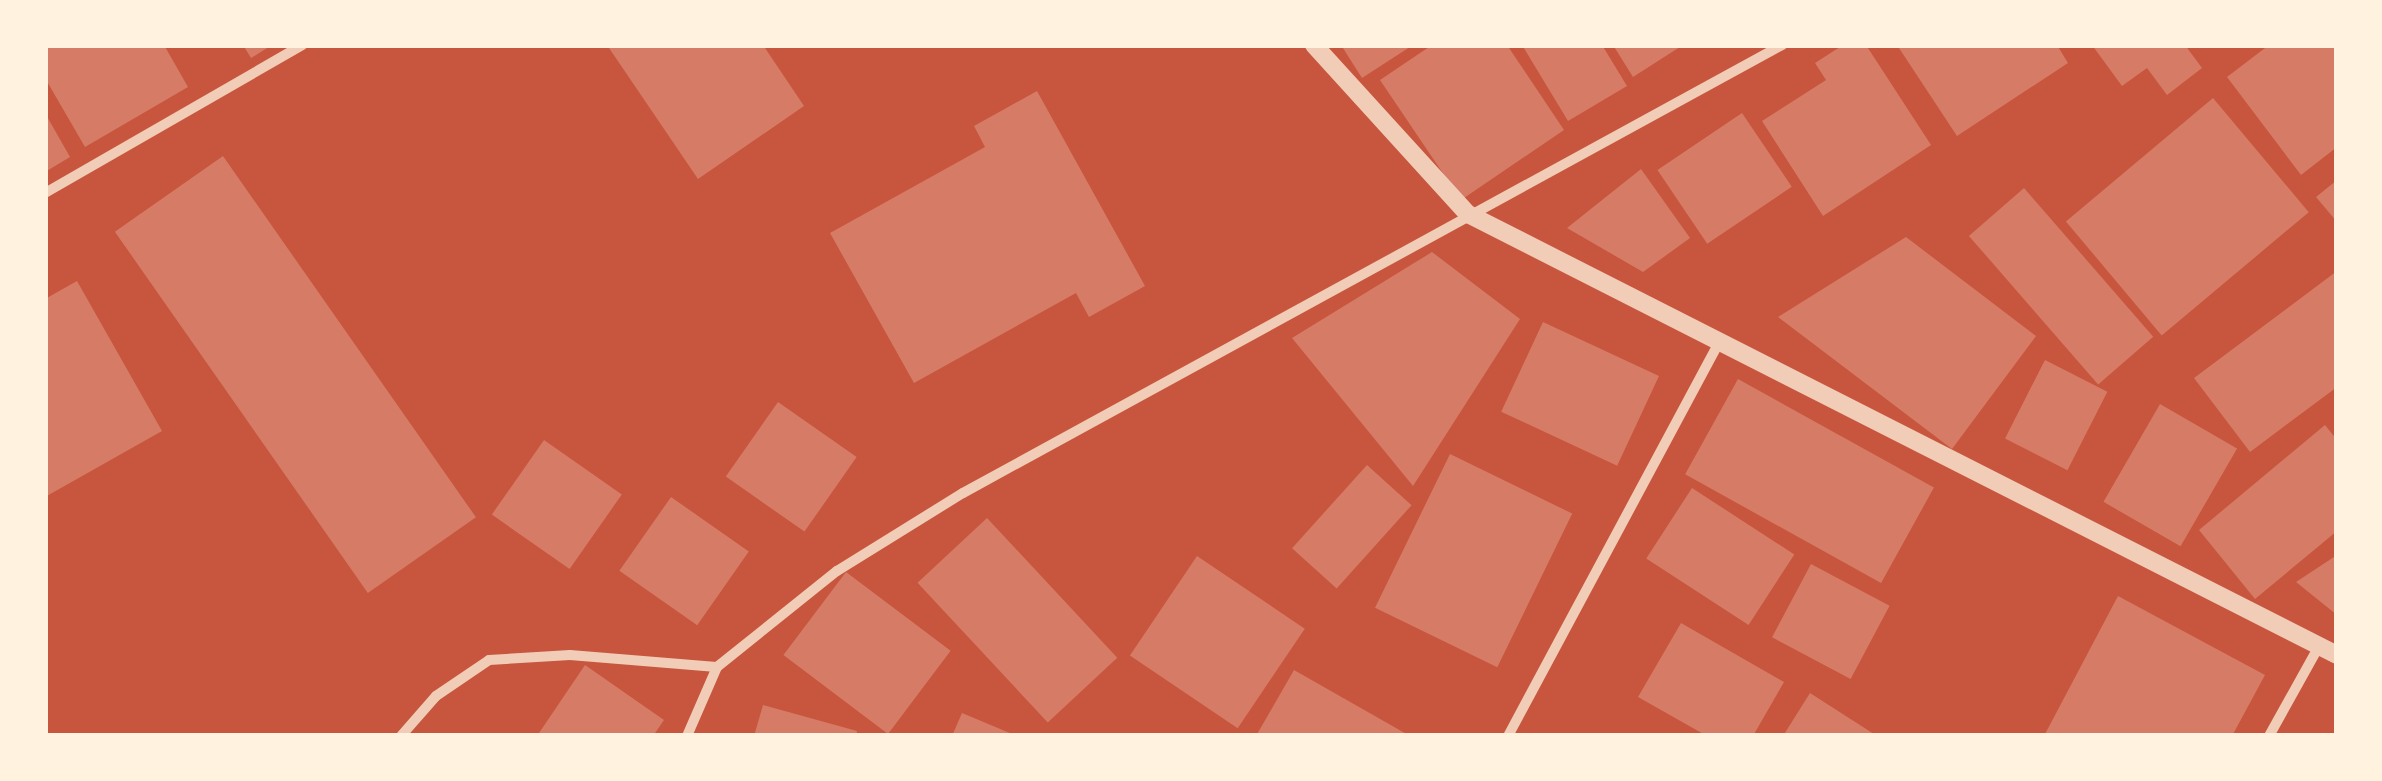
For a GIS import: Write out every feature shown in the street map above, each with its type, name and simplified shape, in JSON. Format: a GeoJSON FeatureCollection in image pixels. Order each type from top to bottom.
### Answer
{"type":"FeatureCollection","features":[{"type":"Feature","properties":{"kind":"street"},"geometry":{"type":"LineString","coordinates":[[45,192],[302,45]]}},
{"type":"Feature","properties":{"kind":"street"},"geometry":{"type":"LineString","coordinates":[[1314,45],[1468,214],[2337,655]]}},
{"type":"Feature","properties":{"kind":"street"},"geometry":{"type":"LineString","coordinates":[[687,736],[717,667],[837,572],[963,493],[1782,45]]}},
{"type":"Feature","properties":{"kind":"street"},"geometry":{"type":"LineString","coordinates":[[1508,736],[1720,340]]}},
{"type":"Feature","properties":{"kind":"street"},"geometry":{"type":"LineString","coordinates":[[2268,736],[2319,646]]}},
{"type":"Feature","properties":{"kind":"street"},"geometry":{"type":"LineString","coordinates":[[400,736],[436,696],[489,660],[570,655],[717,667]]}},
{"type":"Feature","properties":{"kind":"building"},"geometry":{"type":"Polygon","coordinates":[[[45,45],[164,45],[188,87],[85,147],[45,78],[45,45]]]}},
{"type":"Feature","properties":{"kind":"building"},"geometry":{"type":"Polygon","coordinates":[[[243,45],[272,45],[251,58],[243,45]]]}},
{"type":"Feature","properties":{"kind":"building"},"geometry":{"type":"Polygon","coordinates":[[[607,45],[763,45],[804,106],[698,179],[607,45]]]}},
{"type":"Feature","properties":{"kind":"building"},"geometry":{"type":"Polygon","coordinates":[[[1341,45],[1413,45],[1362,78],[1341,45]]]}},
{"type":"Feature","properties":{"kind":"building"},"geometry":{"type":"Polygon","coordinates":[[[1432,45],[1507,45],[1564,130],[1461,200],[1380,80],[1432,45]]]}},
{"type":"Feature","properties":{"kind":"building"},"geometry":{"type":"Polygon","coordinates":[[[1522,45],[1602,45],[1627,86],[1568,121],[1522,45]]]}},
{"type":"Feature","properties":{"kind":"building"},"geometry":{"type":"Polygon","coordinates":[[[1613,45],[1683,45],[1633,77],[1613,45]]]}},
{"type":"Feature","properties":{"kind":"building"},"geometry":{"type":"Polygon","coordinates":[[[1843,45],[1866,45],[1931,145],[1823,216],[1762,121],[1826,80],[1815,63],[1843,45]]]}},
{"type":"Feature","properties":{"kind":"building"},"geometry":{"type":"Polygon","coordinates":[[[1897,45],[2057,45],[2068,63],[1957,136],[1897,45]]]}},
{"type":"Feature","properties":{"kind":"building"},"geometry":{"type":"Polygon","coordinates":[[[2092,45],[2185,45],[2202,68],[2167,95],[2147,68],[2122,86],[2092,45]]]}},
{"type":"Feature","properties":{"kind":"building"},"geometry":{"type":"Polygon","coordinates":[[[2269,45],[2337,45],[2337,147],[2301,175],[2227,77],[2269,45]]]}},
{"type":"Feature","properties":{"kind":"building"},"geometry":{"type":"Polygon","coordinates":[[[1037,91],[1145,286],[1089,317],[1076,293],[914,383],[830,233],[985,147],[974,126],[1037,91]]]}},
{"type":"Feature","properties":{"kind":"building"},"geometry":{"type":"Polygon","coordinates":[[[2213,98],[2309,212],[2162,336],[2066,221],[2213,98]]]}},
{"type":"Feature","properties":{"kind":"building"},"geometry":{"type":"Polygon","coordinates":[[[45,113],[70,157],[45,172],[45,113]]]}},
{"type":"Feature","properties":{"kind":"building"},"geometry":{"type":"Polygon","coordinates":[[[1742,113],[1792,187],[1707,244],[1657,170],[1742,113]]]}},
{"type":"Feature","properties":{"kind":"building"},"geometry":{"type":"Polygon","coordinates":[[[223,156],[476,517],[368,593],[115,232],[223,156]]]}},
{"type":"Feature","properties":{"kind":"building"},"geometry":{"type":"Polygon","coordinates":[[[1641,169],[1690,238],[1643,272],[1567,228],[1641,169]]]}},
{"type":"Feature","properties":{"kind":"building"},"geometry":{"type":"Polygon","coordinates":[[[2337,180],[2337,222],[2316,197],[2337,180]]]}},
{"type":"Feature","properties":{"kind":"building"},"geometry":{"type":"Polygon","coordinates":[[[2024,188],[2153,337],[2098,385],[1969,236],[2024,188]]]}},
{"type":"Feature","properties":{"kind":"building"},"geometry":{"type":"Polygon","coordinates":[[[1906,237],[2036,336],[1952,449],[1778,317],[1906,237]]]}},
{"type":"Feature","properties":{"kind":"building"},"geometry":{"type":"Polygon","coordinates":[[[1432,252],[1520,319],[1413,486],[1292,338],[1432,252]]]}},
{"type":"Feature","properties":{"kind":"building"},"geometry":{"type":"Polygon","coordinates":[[[2337,271],[2337,387],[2250,452],[2194,378],[2337,271]]]}},
{"type":"Feature","properties":{"kind":"building"},"geometry":{"type":"Polygon","coordinates":[[[77,281],[162,431],[45,497],[45,299],[77,281]]]}},
{"type":"Feature","properties":{"kind":"building"},"geometry":{"type":"Polygon","coordinates":[[[1543,322],[1659,376],[1617,466],[1501,412],[1543,322]]]}},
{"type":"Feature","properties":{"kind":"building"},"geometry":{"type":"Polygon","coordinates":[[[2045,360],[2107,392],[2067,470],[2005,438],[2045,360]]]}},
{"type":"Feature","properties":{"kind":"building"},"geometry":{"type":"Polygon","coordinates":[[[1738,379],[1934,488],[1881,583],[1685,474],[1738,379]]]}},
{"type":"Feature","properties":{"kind":"building"},"geometry":{"type":"Polygon","coordinates":[[[778,402],[857,457],[804,532],[726,477],[778,402]]]}},
{"type":"Feature","properties":{"kind":"building"},"geometry":{"type":"Polygon","coordinates":[[[2160,404],[2237,448],[2181,546],[2104,502],[2160,404]]]}},
{"type":"Feature","properties":{"kind":"building"},"geometry":{"type":"Polygon","coordinates":[[[2325,425],[2337,440],[2337,531],[2255,599],[2199,530],[2325,425]]]}},
{"type":"Feature","properties":{"kind":"building"},"geometry":{"type":"Polygon","coordinates":[[[544,440],[622,494],[570,569],[492,515],[544,440]]]}},
{"type":"Feature","properties":{"kind":"building"},"geometry":{"type":"Polygon","coordinates":[[[1450,454],[1572,514],[1497,667],[1375,608],[1450,454]]]}},
{"type":"Feature","properties":{"kind":"building"},"geometry":{"type":"Polygon","coordinates":[[[1367,465],[1412,505],[1337,588],[1292,548],[1367,465]]]}},
{"type":"Feature","properties":{"kind":"building"},"geometry":{"type":"Polygon","coordinates":[[[1692,488],[1794,554],[1749,625],[1646,558],[1692,488]]]}},
{"type":"Feature","properties":{"kind":"building"},"geometry":{"type":"Polygon","coordinates":[[[671,497],[749,551],[697,625],[619,571],[671,497]]]}},
{"type":"Feature","properties":{"kind":"building"},"geometry":{"type":"Polygon","coordinates":[[[987,518],[1117,658],[1048,722],[918,583],[987,518]]]}},
{"type":"Feature","properties":{"kind":"building"},"geometry":{"type":"Polygon","coordinates":[[[2337,555],[2337,615],[2296,582],[2337,555]]]}},
{"type":"Feature","properties":{"kind":"building"},"geometry":{"type":"Polygon","coordinates":[[[1197,556],[1305,629],[1238,728],[1130,655],[1197,556]]]}},
{"type":"Feature","properties":{"kind":"building"},"geometry":{"type":"Polygon","coordinates":[[[1811,564],[1890,606],[1851,679],[1772,637],[1811,564]]]}},
{"type":"Feature","properties":{"kind":"building"},"geometry":{"type":"Polygon","coordinates":[[[846,572],[951,651],[888,734],[783,655],[846,572]]]}},
{"type":"Feature","properties":{"kind":"building"},"geometry":{"type":"Polygon","coordinates":[[[2118,596],[2265,675],[2232,736],[2044,736],[2118,596]]]}},
{"type":"Feature","properties":{"kind":"building"},"geometry":{"type":"Polygon","coordinates":[[[1681,623],[1784,682],[1753,736],[1707,736],[1638,697],[1681,623]]]}},
{"type":"Feature","properties":{"kind":"building"},"geometry":{"type":"Polygon","coordinates":[[[585,665],[664,720],[653,736],[537,736],[585,665]]]}},
{"type":"Feature","properties":{"kind":"building"},"geometry":{"type":"Polygon","coordinates":[[[1294,670],[1410,736],[1256,736],[1294,670]]]}},
{"type":"Feature","properties":{"kind":"building"},"geometry":{"type":"Polygon","coordinates":[[[1810,693],[1877,736],[1783,736],[1810,693]]]}},
{"type":"Feature","properties":{"kind":"building"},"geometry":{"type":"Polygon","coordinates":[[[763,705],[857,731],[856,736],[754,736],[763,705]]]}},
{"type":"Feature","properties":{"kind":"building"},"geometry":{"type":"Polygon","coordinates":[[[962,713],[1017,736],[952,736],[962,713]]]}}]}
